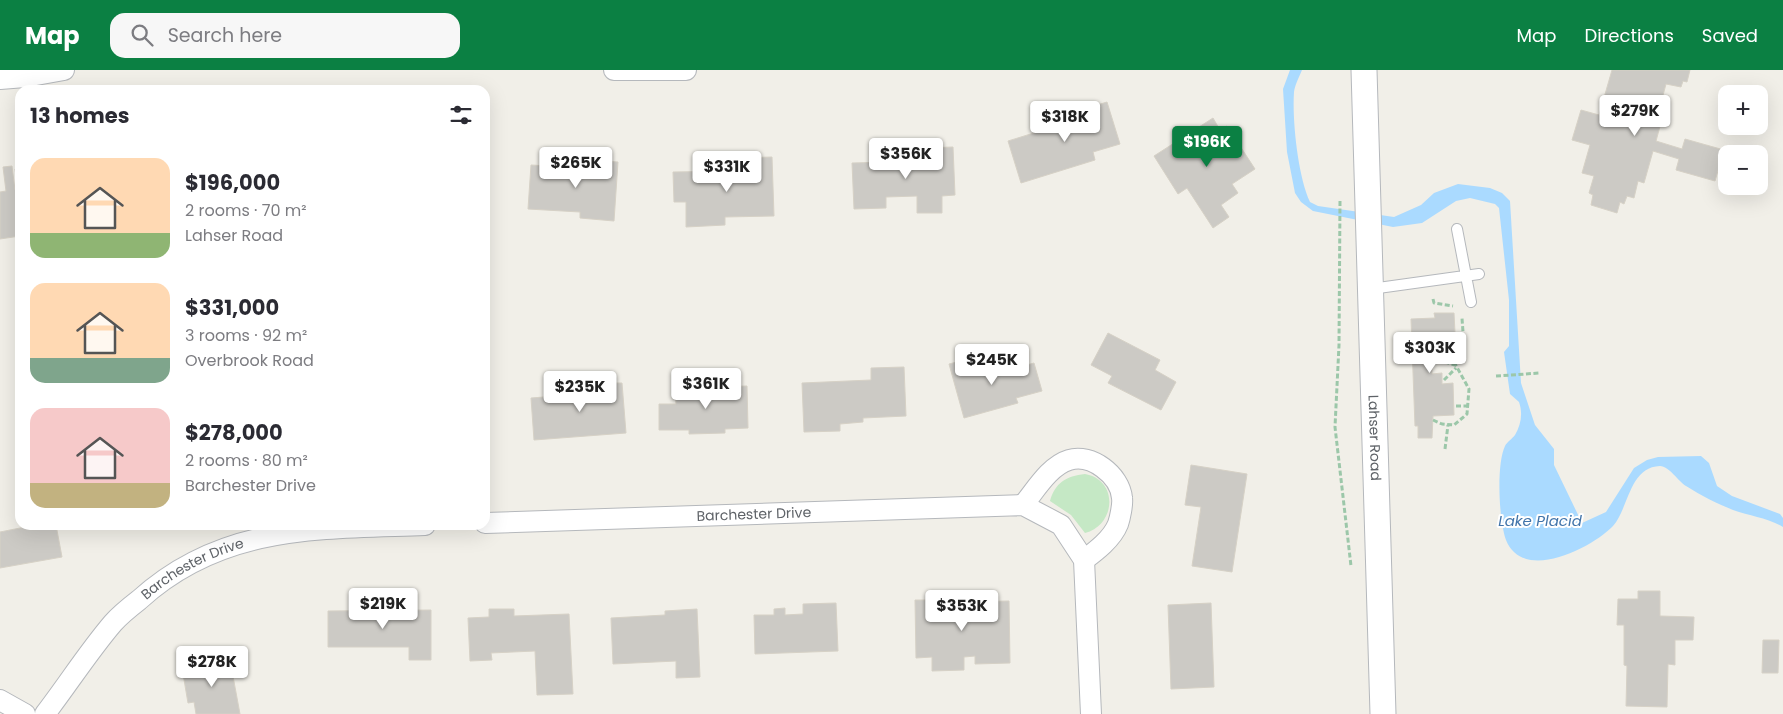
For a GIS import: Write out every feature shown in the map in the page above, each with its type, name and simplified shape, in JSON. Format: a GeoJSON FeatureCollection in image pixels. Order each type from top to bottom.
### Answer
{"type":"FeatureCollection","features":[{"type":"Feature","properties":{"kind":"street"},"geometry":{"type":"LineString","coordinates":[[0,79],[25,77],[64,70]]}},
{"type":"Feature","properties":{"kind":"street"},"geometry":{"type":"LineString","coordinates":[[614,70],[686,70]]}},
{"type":"Feature","properties":{"kind":"street","name":"Lahser Road"},"geometry":{"type":"LineString","coordinates":[[1364,70],[1383,714]]}},
{"type":"Feature","properties":{"kind":"street"},"geometry":{"type":"LineString","coordinates":[[1023,505],[1049,474],[1069,460],[1090,460],[1104,469],[1117,482],[1122,498],[1118,525],[1102,546],[1084,560],[1091,714]]}},
{"type":"Feature","properties":{"kind":"street","name":"Barchester Drive"},"geometry":{"type":"LineString","coordinates":[[490,523],[1023,505],[1061,525],[1084,560]]}},
{"type":"Feature","properties":{"kind":"street","name":"Barchester Drive"},"geometry":{"type":"LineString","coordinates":[[45,714],[114,622],[159,581],[199,560],[239,543],[303,530]]}},
{"type":"Feature","properties":{"kind":"street"},"geometry":{"type":"LineString","coordinates":[[0,700],[26,714]]}},
{"type":"Feature","properties":{"kind":"lane"},"geometry":{"type":"LineString","coordinates":[[1457,229],[1471,302]]}},
{"type":"Feature","properties":{"kind":"lane"},"geometry":{"type":"LineString","coordinates":[[1371,289],[1479,274]]}},
{"type":"Feature","properties":{"kind":"path"},"geometry":{"type":"LineString","coordinates":[[1340,198],[1335,427],[1351,574]]}},
{"type":"Feature","properties":{"kind":"path"},"geometry":{"type":"LineString","coordinates":[[1430,281],[1434,303],[1460,307]]}},
{"type":"Feature","properties":{"kind":"path"},"geometry":{"type":"LineString","coordinates":[[1433,420],[1448,426],[1454,426],[1465,417],[1469,388],[1456,366],[1454,355],[1463,332],[1464,324],[1461,317],[1454,318]]}},
{"type":"Feature","properties":{"kind":"path"},"geometry":{"type":"LineString","coordinates":[[1423,355],[1456,366]]}},
{"type":"Feature","properties":{"kind":"path"},"geometry":{"type":"LineString","coordinates":[[1444,380],[1456,366]]}},
{"type":"Feature","properties":{"kind":"path"},"geometry":{"type":"LineString","coordinates":[[1496,376],[1540,374]]}},
{"type":"Feature","properties":{"kind":"path"},"geometry":{"type":"LineString","coordinates":[[1456,406],[1467,406]]}},
{"type":"Feature","properties":{"kind":"path"},"geometry":{"type":"LineString","coordinates":[[1445,449],[1448,426]]}},
{"type":"Feature","properties":{"kind":"green space"},"geometry":{"type":"Polygon","coordinates":[[[1085,474],[1096,478],[1104,485],[1108,493],[1109,503],[1108,512],[1103,521],[1085,533],[1071,515],[1050,501],[1058,485],[1067,479],[1085,474]]]}},
{"type":"Feature","properties":{"kind":"water","name":"Lake Placid"},"geometry":{"type":"Polygon","coordinates":[[[1290,70],[1302,70],[1294,92],[1294,117],[1299,163],[1310,202],[1318,206],[1394,217],[1421,205],[1434,193],[1458,184],[1490,188],[1502,193],[1510,201],[1521,383],[1535,425],[1554,449],[1554,465],[1582,523],[1606,512],[1634,468],[1647,460],[1658,457],[1701,456],[1709,463],[1717,486],[1732,496],[1780,514],[1783,518],[1783,527],[1765,519],[1733,510],[1709,499],[1686,486],[1667,468],[1660,466],[1650,468],[1642,473],[1613,526],[1590,544],[1558,557],[1542,560],[1527,559],[1515,553],[1506,540],[1500,507],[1500,466],[1502,455],[1506,445],[1517,431],[1521,419],[1521,410],[1519,402],[1510,394],[1504,352],[1509,346],[1509,300],[1499,208],[1495,204],[1470,198],[1456,201],[1422,223],[1393,227],[1313,211],[1301,202],[1295,193],[1287,152],[1283,89],[1290,70]]]}},
{"type":"Feature","properties":{"kind":"building"},"geometry":{"type":"Polygon","coordinates":[[[1612,70],[1690,70],[1687,82],[1683,81],[1681,87],[1666,84],[1657,118],[1662,119],[1656,141],[1682,149],[1685,139],[1718,148],[1718,171],[1715,181],[1676,170],[1679,159],[1653,151],[1644,183],[1638,181],[1634,198],[1627,196],[1624,204],[1620,202],[1617,213],[1591,205],[1593,195],[1589,193],[1594,176],[1582,173],[1590,145],[1572,140],[1581,110],[1599,115],[1612,70]]]}},
{"type":"Feature","properties":{"kind":"building"},"geometry":{"type":"Polygon","coordinates":[[[1107,102],[1120,144],[1093,152],[1095,160],[1021,183],[1008,141],[1063,124],[1061,116],[1107,102]]]}},
{"type":"Feature","properties":{"kind":"building"},"geometry":{"type":"Polygon","coordinates":[[[1213,118],[1220,130],[1227,126],[1255,169],[1232,184],[1238,193],[1221,205],[1229,217],[1213,228],[1187,188],[1178,194],[1154,156],[1213,118]]]}},
{"type":"Feature","properties":{"kind":"building"},"geometry":{"type":"Polygon","coordinates":[[[953,147],[955,195],[942,196],[942,213],[917,213],[917,196],[886,197],[886,208],[854,209],[852,163],[892,162],[892,157],[905,157],[905,153],[924,153],[924,148],[953,147]]]}},
{"type":"Feature","properties":{"kind":"building"},"geometry":{"type":"Polygon","coordinates":[[[772,157],[774,216],[725,217],[725,225],[686,227],[686,202],[674,202],[673,172],[737,171],[737,158],[772,157]]]}},
{"type":"Feature","properties":{"kind":"building"},"geometry":{"type":"Polygon","coordinates":[[[584,160],[618,162],[614,221],[580,218],[580,212],[528,209],[531,165],[584,168],[584,160]]]}},
{"type":"Feature","properties":{"kind":"building"},"geometry":{"type":"Polygon","coordinates":[[[12,166],[15,190],[15,237],[0,239],[0,192],[6,191],[3,167],[12,166]]]}},
{"type":"Feature","properties":{"kind":"building"},"geometry":{"type":"Polygon","coordinates":[[[1434,313],[1454,313],[1455,333],[1431,334],[1432,374],[1442,373],[1442,384],[1453,383],[1454,415],[1433,416],[1432,438],[1418,438],[1418,426],[1415,426],[1411,319],[1435,318],[1434,313]]]}},
{"type":"Feature","properties":{"kind":"building"},"geometry":{"type":"Polygon","coordinates":[[[1108,333],[1160,360],[1155,370],[1176,382],[1161,410],[1108,383],[1112,376],[1091,365],[1108,333]]]}},
{"type":"Feature","properties":{"kind":"building"},"geometry":{"type":"Polygon","coordinates":[[[977,357],[981,373],[1007,365],[1009,370],[1034,363],[1042,391],[1016,398],[1018,403],[964,418],[949,364],[977,357]]]}},
{"type":"Feature","properties":{"kind":"building"},"geometry":{"type":"Polygon","coordinates":[[[904,367],[906,416],[863,418],[863,422],[840,424],[840,431],[804,432],[802,383],[871,380],[871,368],[904,367]]]}},
{"type":"Feature","properties":{"kind":"building"},"geometry":{"type":"Polygon","coordinates":[[[593,382],[594,393],[606,392],[605,383],[622,383],[626,433],[534,440],[531,398],[570,395],[569,383],[593,382]]]}},
{"type":"Feature","properties":{"kind":"building"},"geometry":{"type":"Polygon","coordinates":[[[747,386],[748,428],[725,429],[725,433],[689,434],[689,430],[659,430],[659,404],[676,404],[675,388],[747,386]]]}},
{"type":"Feature","properties":{"kind":"building"},"geometry":{"type":"Polygon","coordinates":[[[1191,465],[1247,474],[1232,572],[1192,566],[1201,507],[1185,505],[1191,465]]]}},
{"type":"Feature","properties":{"kind":"building"},"geometry":{"type":"Polygon","coordinates":[[[15,529],[57,530],[62,557],[0,568],[0,532],[15,529]]]}},
{"type":"Feature","properties":{"kind":"building"},"geometry":{"type":"Polygon","coordinates":[[[1638,591],[1660,591],[1660,616],[1694,617],[1693,640],[1675,640],[1675,665],[1668,664],[1667,707],[1626,706],[1627,666],[1624,665],[1624,625],[1617,625],[1618,599],[1638,599],[1638,591]]]}},
{"type":"Feature","properties":{"kind":"building"},"geometry":{"type":"Polygon","coordinates":[[[936,594],[958,594],[959,602],[1009,601],[1010,663],[975,664],[975,656],[964,657],[964,670],[932,671],[932,657],[916,658],[915,600],[936,600],[936,594]]]}},
{"type":"Feature","properties":{"kind":"building"},"geometry":{"type":"Polygon","coordinates":[[[836,603],[838,651],[755,654],[754,615],[774,615],[774,609],[785,608],[785,615],[803,614],[803,604],[836,603]]]}},
{"type":"Feature","properties":{"kind":"building"},"geometry":{"type":"Polygon","coordinates":[[[1211,603],[1214,687],[1171,689],[1168,605],[1211,603]]]}},
{"type":"Feature","properties":{"kind":"building"},"geometry":{"type":"Polygon","coordinates":[[[489,609],[514,609],[514,616],[569,614],[573,694],[537,695],[535,651],[491,653],[492,660],[470,661],[468,618],[489,617],[489,609]]]}},
{"type":"Feature","properties":{"kind":"building"},"geometry":{"type":"Polygon","coordinates":[[[697,609],[700,677],[676,678],[676,661],[613,664],[611,618],[665,615],[665,611],[697,609]]]}},
{"type":"Feature","properties":{"kind":"building"},"geometry":{"type":"Polygon","coordinates":[[[431,610],[431,660],[409,660],[409,647],[328,647],[328,611],[431,610]]]}},
{"type":"Feature","properties":{"kind":"building"},"geometry":{"type":"Polygon","coordinates":[[[1763,640],[1779,640],[1778,673],[1762,673],[1763,640]]]}},
{"type":"Feature","properties":{"kind":"building"},"geometry":{"type":"Polygon","coordinates":[[[230,660],[240,714],[196,714],[194,702],[188,703],[182,668],[230,660]]]}}]}
